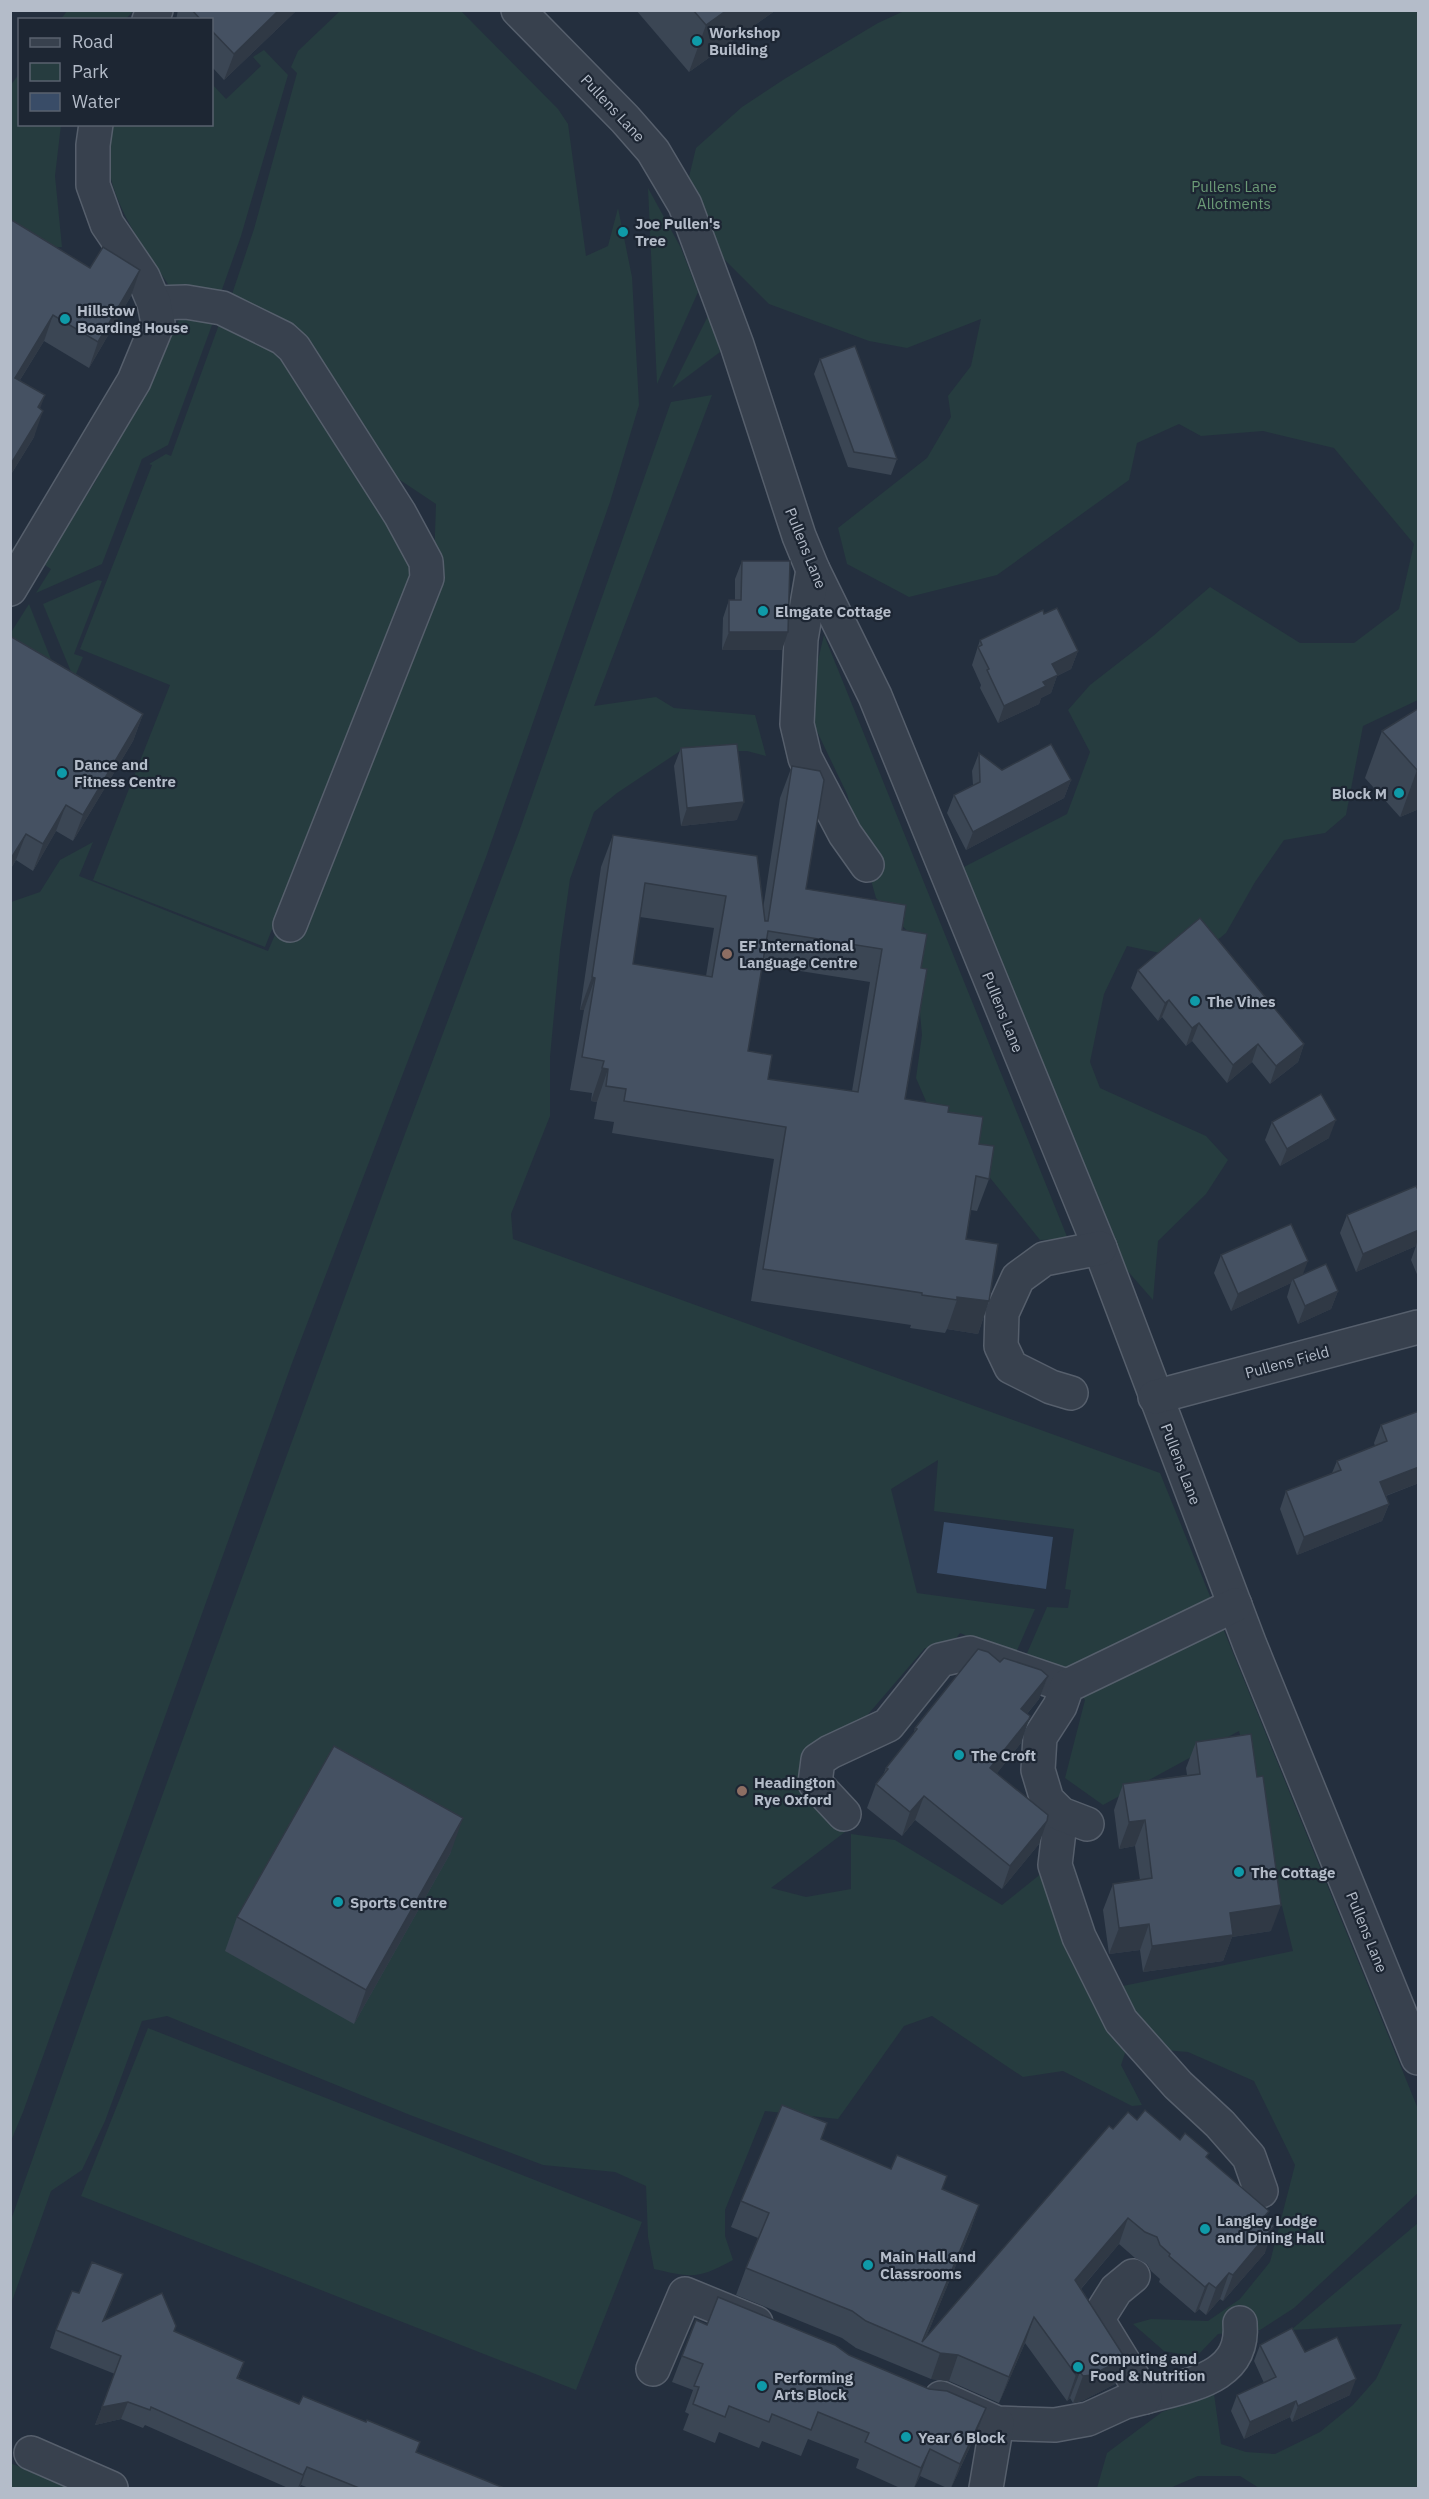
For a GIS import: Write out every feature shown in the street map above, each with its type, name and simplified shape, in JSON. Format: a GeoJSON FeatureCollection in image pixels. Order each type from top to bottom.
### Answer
{"type":"FeatureCollection","features":[{"type":"Feature","properties":{"kind":"street","name":"Pullens Lane"},"geometry":{"type":"LineString","coordinates":[[518,10],[625,119],[652,151],[685,205],[718,291],[799,536],[813,570],[875,696],[1100,1248],[1235,1605],[1419,2058]]}},
{"type":"Feature","properties":{"kind":"street"},"geometry":{"type":"LineString","coordinates":[[13,578],[134,381],[158,323],[154,303],[143,277],[107,224],[93,185],[93,145],[96,126]]}},
{"type":"Feature","properties":{"kind":"street"},"geometry":{"type":"LineString","coordinates":[[154,303],[186,302],[222,308],[284,338],[294,348],[400,514],[426,562],[427,578],[290,925]]}},
{"type":"Feature","properties":{"kind":"street"},"geometry":{"type":"LineString","coordinates":[[813,570],[801,639],[797,724],[805,758],[845,834],[867,865]]}},
{"type":"Feature","properties":{"kind":"street"},"geometry":{"type":"LineString","coordinates":[[1071,1393],[1051,1388],[1011,1367],[1002,1346],[1002,1313],[1018,1278],[1044,1259],[1100,1248]]}},
{"type":"Feature","properties":{"kind":"street","name":"Pullens Field"},"geometry":{"type":"LineString","coordinates":[[1155,1397],[1419,1327]]}},
{"type":"Feature","properties":{"kind":"street"},"geometry":{"type":"LineString","coordinates":[[844,1814],[815,1783],[818,1760],[888,1725],[940,1660],[970,1653],[1066,1686],[1235,1605]]}},
{"type":"Feature","properties":{"kind":"street"},"geometry":{"type":"LineString","coordinates":[[1066,1686],[1060,1706],[1040,1737],[1038,1770],[1047,1800],[1074,1819],[1055,1865],[1079,1937],[1121,2021],[1178,2085],[1220,2124],[1249,2157],[1261,2191]]}},
{"type":"Feature","properties":{"kind":"street"},"geometry":{"type":"LineString","coordinates":[[1133,2276],[1116,2290],[1099,2317],[1102,2327],[1145,2397]]}},
{"type":"Feature","properties":{"kind":"street"},"geometry":{"type":"LineString","coordinates":[[653,2368],[685,2294],[784,2334]]}},
{"type":"Feature","properties":{"kind":"street"},"geometry":{"type":"LineString","coordinates":[[917,2394],[927,2398],[941,2398],[997,2423],[1034,2413],[1055,2425],[1088,2419],[1125,2402],[1198,2382],[1224,2367],[1234,2357],[1242,2339],[1240,2323]]}},
{"type":"Feature","properties":{"kind":"street"},"geometry":{"type":"LineString","coordinates":[[986,2488],[997,2423]]}},
{"type":"Feature","properties":{"kind":"street"},"geometry":{"type":"LineString","coordinates":[[31,2453],[111,2488]]}},
{"type":"Feature","properties":{"kind":"green space"},"geometry":{"type":"Polygon","coordinates":[[[67,10],[133,11],[127,18],[62,18],[67,10]]]}},
{"type":"Feature","properties":{"kind":"green space"},"geometry":{"type":"Polygon","coordinates":[[[340,11],[461,11],[558,109],[568,124],[586,256],[608,246],[618,208],[632,277],[639,405],[610,502],[486,857],[292,1363],[11,2141],[11,902],[40,892],[60,860],[93,842],[79,876],[268,951],[434,563],[436,504],[376,464],[295,333],[229,303],[254,229],[297,73],[291,67],[298,51],[340,11]]]}},
{"type":"Feature","properties":{"kind":"green space","name":"Pullens Lane Allotments"},"geometry":{"type":"Polygon","coordinates":[[[904,11],[1418,11],[1418,700],[1363,726],[1346,815],[1325,833],[1284,840],[1255,882],[1226,933],[1193,960],[1127,946],[1104,994],[1090,1062],[1100,1088],[1206,1136],[1228,1160],[1206,1194],[1158,1241],[1153,1300],[1118,1260],[960,869],[1067,814],[1090,752],[1068,710],[1090,685],[1153,636],[1210,587],[1300,643],[1354,643],[1399,609],[1414,544],[1334,448],[1263,431],[1201,436],[1179,424],[1137,443],[1129,480],[997,575],[909,597],[847,564],[838,528],[927,458],[951,417],[948,396],[971,366],[981,319],[907,348],[869,341],[769,304],[719,254],[688,181],[696,148],[742,107],[878,23],[904,11]]]}},
{"type":"Feature","properties":{"kind":"green space"},"geometry":{"type":"Polygon","coordinates":[[[264,50],[288,75],[241,236],[219,298],[174,293],[137,237],[121,207],[109,169],[106,126],[213,126],[213,85],[226,99],[261,66],[253,57],[264,50]]]}},
{"type":"Feature","properties":{"kind":"green space"},"geometry":{"type":"Polygon","coordinates":[[[18,75],[18,126],[61,126],[55,176],[62,247],[45,248],[11,236],[10,86],[18,75]]]}},
{"type":"Feature","properties":{"kind":"green space"},"geometry":{"type":"Polygon","coordinates":[[[648,188],[681,248],[698,292],[657,384],[648,188]]]}},
{"type":"Feature","properties":{"kind":"green space"},"geometry":{"type":"Polygon","coordinates":[[[216,314],[168,445],[142,459],[102,564],[36,593],[51,569],[42,563],[94,484],[136,407],[181,316],[216,314]]]}},
{"type":"Feature","properties":{"kind":"green space"},"geometry":{"type":"Polygon","coordinates":[[[709,314],[720,352],[672,388],[709,314]]]}},
{"type":"Feature","properties":{"kind":"green space"},"geometry":{"type":"Polygon","coordinates":[[[221,319],[267,343],[313,393],[415,568],[265,947],[93,880],[170,685],[80,649],[152,465],[149,464],[166,454],[171,456],[221,319]]]}},
{"type":"Feature","properties":{"kind":"green space","name":"Headington Rye Oxford"},"geometry":{"type":"Polygon","coordinates":[[[712,395],[594,706],[656,697],[674,708],[755,715],[766,756],[747,751],[680,751],[617,793],[594,812],[570,879],[560,950],[550,1057],[550,1116],[511,1214],[513,1239],[1160,1473],[1418,2109],[1418,2193],[1294,2308],[1260,2330],[1218,2334],[1196,2357],[1164,2351],[1133,2324],[1151,2319],[1208,2321],[1240,2299],[1270,2262],[1295,2165],[1254,2081],[1188,2052],[1127,2047],[1121,2065],[1142,2105],[1132,2106],[1063,2071],[1023,2077],[932,2016],[904,2026],[838,2119],[765,2111],[725,2210],[725,2236],[733,2260],[711,2271],[695,2275],[654,2269],[648,2237],[646,2186],[615,2172],[543,2165],[410,2115],[167,2016],[142,2021],[105,2121],[82,2170],[51,2191],[11,2304],[11,2220],[117,1919],[391,1171],[519,832],[671,402],[712,395]],[[938,1460],[891,1489],[917,1593],[1035,1609],[1015,1655],[960,1633],[947,1651],[925,1648],[852,1733],[808,1773],[800,1792],[845,1832],[771,1888],[806,1897],[851,1889],[851,1834],[895,1840],[1002,1905],[1042,1873],[1038,1869],[1071,1873],[1118,1987],[1293,1951],[1239,1731],[1103,1805],[1065,1778],[1085,1700],[1060,1668],[1025,1658],[1047,1607],[1068,1608],[1071,1590],[1065,1589],[1074,1529],[934,1511],[938,1460]]]}},
{"type":"Feature","properties":{"kind":"green space"},"geometry":{"type":"Polygon","coordinates":[[[98,580],[102,581],[74,654],[83,657],[74,679],[43,604],[98,580]]]}},
{"type":"Feature","properties":{"kind":"green space"},"geometry":{"type":"Polygon","coordinates":[[[29,604],[62,687],[11,668],[10,634],[29,604]]]}},
{"type":"Feature","properties":{"kind":"green space"},"geometry":{"type":"Polygon","coordinates":[[[824,635],[1068,1239],[1040,1240],[983,1169],[932,1115],[916,1078],[922,1035],[913,937],[876,898],[847,794],[813,723],[814,677],[824,635]]]}},
{"type":"Feature","properties":{"kind":"green space"},"geometry":{"type":"Polygon","coordinates":[[[148,2028],[642,2222],[576,2390],[81,2196],[148,2028]]]}},
{"type":"Feature","properties":{"kind":"green space"},"geometry":{"type":"Polygon","coordinates":[[[1418,2223],[1418,2488],[1259,2488],[1240,2476],[1198,2476],[1170,2488],[1097,2488],[1107,2453],[1162,2412],[1214,2394],[1221,2444],[1246,2452],[1275,2454],[1320,2432],[1353,2405],[1376,2379],[1402,2324],[1291,2330],[1418,2223]]]}},
{"type":"Feature","properties":{"kind":"green space"},"geometry":{"type":"Polygon","coordinates":[[[10,2463],[68,2486],[76,2488],[11,2488],[10,2463]]]}},
{"type":"Feature","properties":{"kind":"water"},"geometry":{"type":"Polygon","coordinates":[[[944,1522],[1053,1537],[1046,1589],[937,1573],[944,1522]]]}},
{"type":"Feature","properties":{"kind":"building"},"geometry":{"type":"Polygon","coordinates":[[[192,10],[279,10],[234,54],[213,32],[213,18],[199,18],[192,10]]]}},
{"type":"Feature","properties":{"kind":"building"},"geometry":{"type":"Polygon","coordinates":[[[693,10],[727,10],[706,25],[693,10]]]}},
{"type":"Feature","properties":{"kind":"building"},"geometry":{"type":"Polygon","coordinates":[[[10,219],[90,268],[103,247],[140,270],[98,342],[53,315],[15,378],[45,395],[38,407],[43,411],[12,462],[10,462],[10,219]]]}},
{"type":"Feature","properties":{"kind":"building"},"geometry":{"type":"Polygon","coordinates":[[[855,346],[897,459],[854,452],[820,359],[855,346]]]}},
{"type":"Feature","properties":{"kind":"building","name":"Elmgate Cottage"},"geometry":{"type":"Polygon","coordinates":[[[742,561],[790,561],[788,632],[729,632],[729,600],[741,600],[742,561]]]}},
{"type":"Feature","properties":{"kind":"building"},"geometry":{"type":"Polygon","coordinates":[[[1057,608],[1078,651],[1052,664],[1058,675],[1043,682],[1046,686],[1004,706],[978,647],[982,645],[980,640],[1043,610],[1044,614],[1057,608]]]}},
{"type":"Feature","properties":{"kind":"building","name":"Dance and Fitness Centre"},"geometry":{"type":"Polygon","coordinates":[[[10,636],[143,714],[83,815],[66,805],[43,844],[26,834],[10,860],[10,636]]]}},
{"type":"Feature","properties":{"kind":"building"},"geometry":{"type":"Polygon","coordinates":[[[1419,708],[1419,770],[1417,770],[1382,731],[1419,708]]]}},
{"type":"Feature","properties":{"kind":"building"},"geometry":{"type":"Polygon","coordinates":[[[737,744],[744,802],[687,808],[681,748],[737,744]]]}},
{"type":"Feature","properties":{"kind":"building"},"geometry":{"type":"Polygon","coordinates":[[[1051,744],[1071,780],[973,832],[954,795],[980,782],[979,753],[1002,770],[1051,744]]]}},
{"type":"Feature","properties":{"kind":"building"},"geometry":{"type":"Polygon","coordinates":[[[792,766],[820,771],[824,780],[806,889],[906,905],[902,930],[927,934],[921,968],[927,969],[905,1099],[949,1106],[948,1112],[983,1117],[979,1144],[994,1146],[989,1179],[976,1176],[966,1239],[998,1244],[989,1301],[957,1297],[957,1300],[763,1269],[786,1127],[624,1101],[626,1089],[606,1086],[608,1069],[602,1068],[604,1061],[582,1057],[595,978],[592,977],[613,835],[757,856],[765,921],[768,921],[792,766]],[[645,883],[633,964],[712,977],[726,896],[645,883]],[[768,931],[748,1051],[772,1055],[768,1079],[858,1092],[882,949],[768,931]]]}},
{"type":"Feature","properties":{"kind":"building","name":"The Vines"},"geometry":{"type":"Polygon","coordinates":[[[1200,918],[1304,1044],[1276,1066],[1258,1044],[1233,1065],[1199,1023],[1192,1028],[1169,1000],[1165,1003],[1138,970],[1200,918]]]}},
{"type":"Feature","properties":{"kind":"building"},"geometry":{"type":"Polygon","coordinates":[[[1321,1094],[1336,1120],[1287,1149],[1272,1122],[1321,1094]]]}},
{"type":"Feature","properties":{"kind":"building"},"geometry":{"type":"Polygon","coordinates":[[[1416,1186],[1419,1192],[1419,1230],[1363,1254],[1347,1215],[1416,1186]]]}},
{"type":"Feature","properties":{"kind":"building"},"geometry":{"type":"Polygon","coordinates":[[[1291,1224],[1308,1261],[1238,1294],[1221,1255],[1291,1224]]]}},
{"type":"Feature","properties":{"kind":"building"},"geometry":{"type":"Polygon","coordinates":[[[1326,1264],[1338,1291],[1305,1306],[1293,1279],[1326,1264]]]}},
{"type":"Feature","properties":{"kind":"building"},"geometry":{"type":"Polygon","coordinates":[[[1419,1411],[1419,1467],[1380,1482],[1389,1504],[1304,1537],[1286,1491],[1341,1470],[1337,1461],[1387,1441],[1381,1425],[1419,1411]]]}},
{"type":"Feature","properties":{"kind":"building"},"geometry":{"type":"Polygon","coordinates":[[[978,1649],[988,1652],[1000,1662],[1004,1658],[1041,1670],[1048,1676],[1021,1709],[1030,1716],[1029,1719],[990,1768],[1048,1815],[1047,1821],[1010,1866],[924,1796],[910,1812],[876,1784],[917,1729],[915,1728],[978,1649]]]}},
{"type":"Feature","properties":{"kind":"building","name":"The Cottage"},"geometry":{"type":"Polygon","coordinates":[[[1251,1734],[1257,1777],[1263,1776],[1281,1905],[1230,1913],[1233,1935],[1152,1946],[1149,1924],[1119,1928],[1113,1884],[1152,1878],[1145,1820],[1129,1822],[1123,1784],[1200,1774],[1196,1742],[1251,1734]]]}},
{"type":"Feature","properties":{"kind":"building","name":"Sports Centre"},"geometry":{"type":"Polygon","coordinates":[[[334,1746],[463,1818],[366,1990],[237,1917],[334,1746]]]}},
{"type":"Feature","properties":{"kind":"building"},"geometry":{"type":"Polygon","coordinates":[[[782,2105],[827,2123],[821,2139],[891,2169],[897,2155],[947,2176],[942,2189],[979,2205],[922,2342],[1109,2126],[1113,2129],[1128,2112],[1137,2120],[1145,2110],[1180,2140],[1185,2133],[1209,2153],[1206,2157],[1269,2211],[1264,2217],[1274,2226],[1233,2275],[1229,2273],[1216,2288],[1209,2283],[1205,2287],[1169,2256],[1170,2254],[1160,2245],[1157,2237],[1145,2232],[1128,2218],[1075,2280],[1125,2358],[1092,2375],[1083,2376],[1080,2372],[1076,2375],[1034,2317],[1009,2377],[958,2355],[940,2353],[866,2321],[852,2311],[746,2268],[769,2213],[741,2201],[782,2105]]]}},
{"type":"Feature","properties":{"kind":"building"},"geometry":{"type":"Polygon","coordinates":[[[92,2262],[123,2274],[103,2321],[162,2293],[176,2326],[174,2331],[244,2362],[237,2378],[299,2404],[303,2396],[366,2422],[367,2420],[420,2442],[416,2452],[504,2488],[359,2488],[307,2467],[303,2475],[151,2407],[150,2410],[128,2402],[102,2407],[121,2356],[56,2330],[72,2291],[79,2293],[92,2262]]]}},
{"type":"Feature","properties":{"kind":"building"},"geometry":{"type":"Polygon","coordinates":[[[718,2297],[835,2345],[849,2355],[929,2389],[947,2391],[986,2408],[960,2464],[930,2449],[921,2468],[865,2442],[869,2433],[818,2412],[811,2430],[772,2414],[769,2422],[729,2406],[725,2417],[693,2404],[699,2387],[694,2386],[703,2364],[682,2356],[696,2320],[707,2325],[718,2297]]]}},
{"type":"Feature","properties":{"kind":"building"},"geometry":{"type":"Polygon","coordinates":[[[1292,2328],[1305,2352],[1337,2337],[1356,2379],[1298,2406],[1296,2401],[1250,2422],[1237,2395],[1276,2377],[1260,2345],[1292,2328]]]}},
{"type":"Feature","properties":{"kind":"place","name":"Workshop Building"},"geometry":{"type":"Point","coordinates":[697,41]}},
{"type":"Feature","properties":{"kind":"place","name":"Joe Pullen's Tree"},"geometry":{"type":"Point","coordinates":[623,232]}},
{"type":"Feature","properties":{"kind":"place","name":"Hillstow Boarding House"},"geometry":{"type":"Point","coordinates":[65,319]}},
{"type":"Feature","properties":{"kind":"place","name":"Elmgate Cottage"},"geometry":{"type":"Point","coordinates":[763,611]}},
{"type":"Feature","properties":{"kind":"place","name":"Dance and Fitness Centre"},"geometry":{"type":"Point","coordinates":[62,773]}},
{"type":"Feature","properties":{"kind":"place","name":"Block M"},"geometry":{"type":"Point","coordinates":[1399,793]}},
{"type":"Feature","properties":{"kind":"place","name":"EF International Language Centre"},"geometry":{"type":"Point","coordinates":[727,954]}},
{"type":"Feature","properties":{"kind":"place","name":"The Vines"},"geometry":{"type":"Point","coordinates":[1195,1001]}},
{"type":"Feature","properties":{"kind":"place","name":"The Croft"},"geometry":{"type":"Point","coordinates":[959,1755]}},
{"type":"Feature","properties":{"kind":"place","name":"Headington Rye Oxford"},"geometry":{"type":"Point","coordinates":[742,1791]}},
{"type":"Feature","properties":{"kind":"place","name":"The Cottage"},"geometry":{"type":"Point","coordinates":[1239,1872]}},
{"type":"Feature","properties":{"kind":"place","name":"Sports Centre"},"geometry":{"type":"Point","coordinates":[338,1902]}},
{"type":"Feature","properties":{"kind":"place","name":"Langley Lodge and Dining Hall"},"geometry":{"type":"Point","coordinates":[1205,2229]}},
{"type":"Feature","properties":{"kind":"place","name":"Main Hall and Classrooms"},"geometry":{"type":"Point","coordinates":[868,2265]}},
{"type":"Feature","properties":{"kind":"place","name":"Computing and Food & Nutrition"},"geometry":{"type":"Point","coordinates":[1078,2367]}},
{"type":"Feature","properties":{"kind":"place","name":"Performing Arts Block"},"geometry":{"type":"Point","coordinates":[762,2386]}},
{"type":"Feature","properties":{"kind":"place","name":"Year 6 Block"},"geometry":{"type":"Point","coordinates":[906,2437]}}]}
